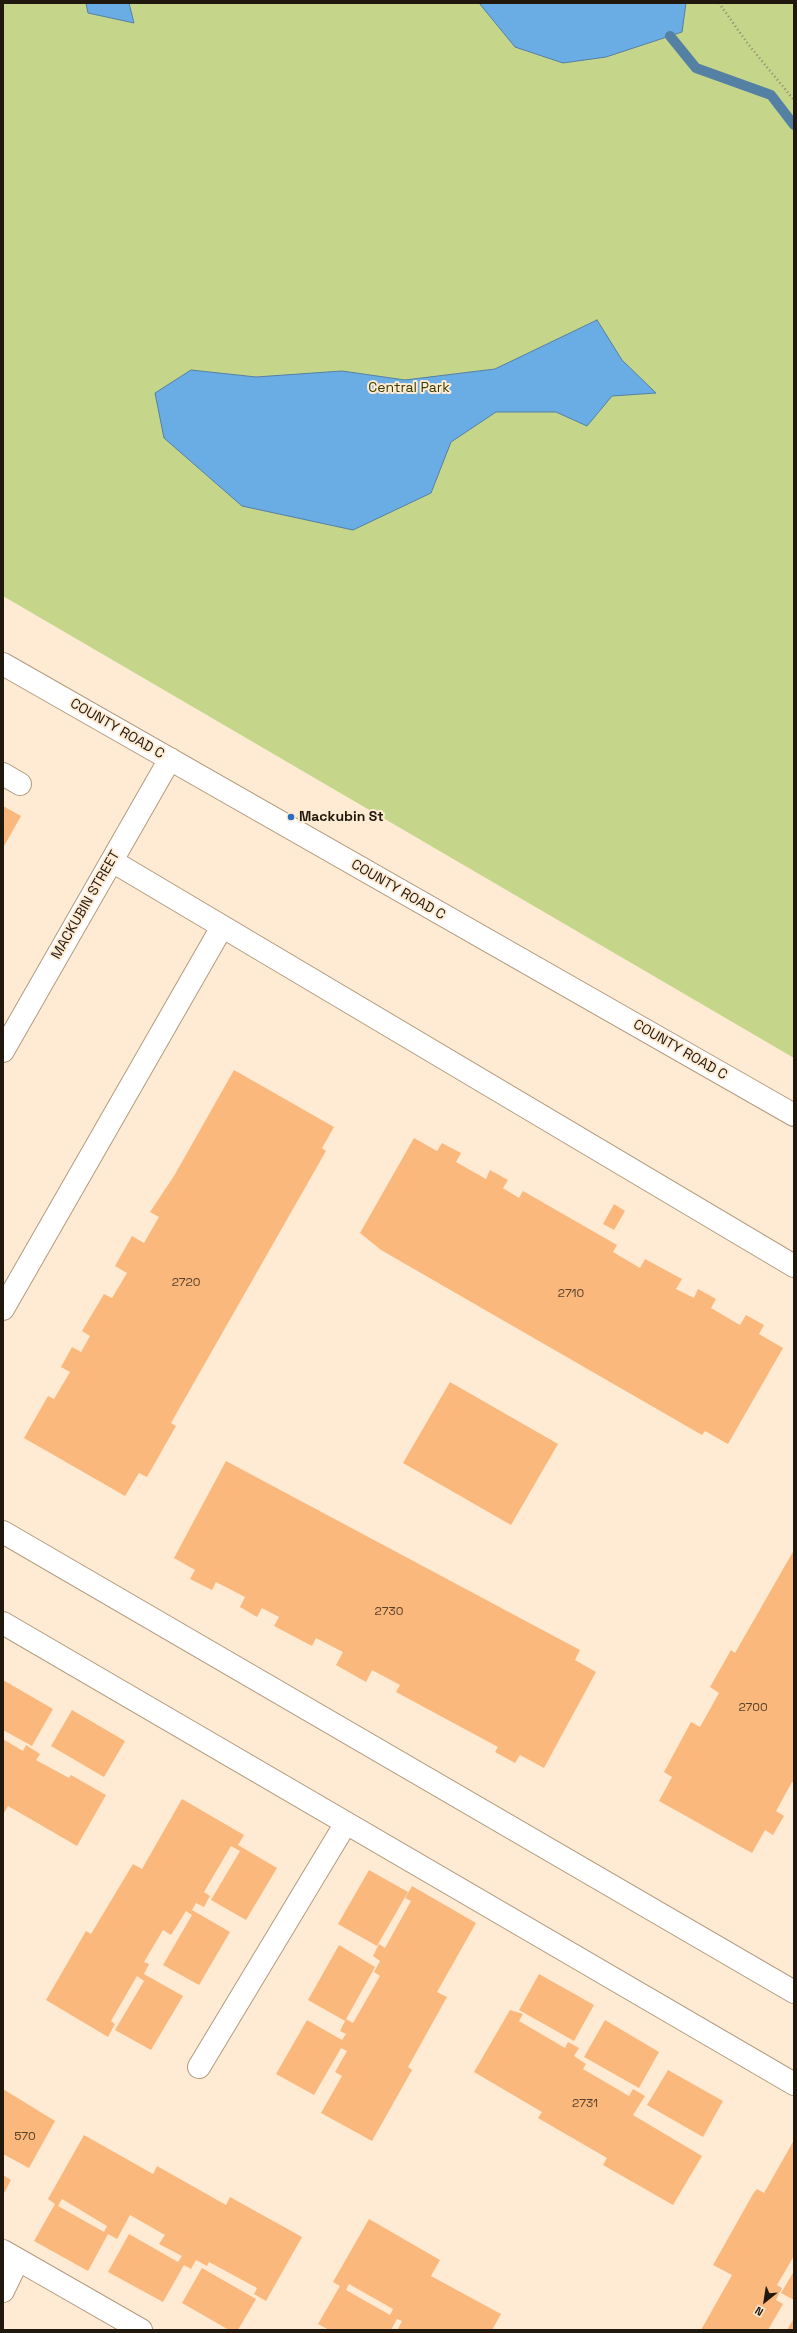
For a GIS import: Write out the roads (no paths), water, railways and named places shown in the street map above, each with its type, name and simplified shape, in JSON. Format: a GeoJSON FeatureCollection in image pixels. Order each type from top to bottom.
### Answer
{"type":"FeatureCollection","features":[{"type":"Feature","properties":{"kind":"main road","name":"COUNTY ROAD C"},"geometry":{"type":"LineString","coordinates":[[3,664],[794,1115]]}},
{"type":"Feature","properties":{"kind":"main road","name":"MACKUBIN STREET"},"geometry":{"type":"LineString","coordinates":[[3,1051],[170,759]]}},
{"type":"Feature","properties":{"kind":"main road"},"geometry":{"type":"LineString","coordinates":[[112,861],[794,1266]]}},
{"type":"Feature","properties":{"kind":"main road"},"geometry":{"type":"LineString","coordinates":[[3,1309],[222,927]]}},
{"type":"Feature","properties":{"kind":"main road"},"geometry":{"type":"LineString","coordinates":[[3,1532],[794,1992]]}},
{"type":"Feature","properties":{"kind":"main road"},"geometry":{"type":"LineString","coordinates":[[3,1624],[794,2084]]}},
{"type":"Feature","properties":{"kind":"main road"},"geometry":{"type":"LineString","coordinates":[[199,2067],[346,1823]]}},
{"type":"Feature","properties":{"kind":"main road"},"geometry":{"type":"LineString","coordinates":[[3,2291],[10,2255],[141,2330]]}},
{"type":"Feature","properties":{"kind":"water"},"geometry":{"type":"Polygon","coordinates":[[[86,3],[129,3],[134,23],[88,13],[86,3]]]}},
{"type":"Feature","properties":{"kind":"water"},"geometry":{"type":"Polygon","coordinates":[[[479,3],[686,3],[682,32],[606,57],[563,63],[515,47],[479,3]]]}},
{"type":"Feature","properties":{"kind":"water"},"geometry":{"type":"Polygon","coordinates":[[[597,320],[622,360],[656,393],[612,396],[587,426],[556,412],[496,412],[451,442],[431,493],[353,530],[242,506],[164,438],[155,393],[191,370],[256,377],[342,371],[405,380],[495,369],[597,320]]]}},
{"type":"Feature","properties":{"kind":"waterway"},"geometry":{"type":"LineString","coordinates":[[670,36],[696,68],[771,95],[794,125]]}},
{"type":"Feature","properties":{"kind":"place","name":"Mackubin St"},"geometry":{"type":"Point","coordinates":[291,817]}},
{"type":"Feature","properties":{"kind":"park label","name":"Central Park"},"geometry":{"type":"Point","coordinates":[409,388]}}]}
